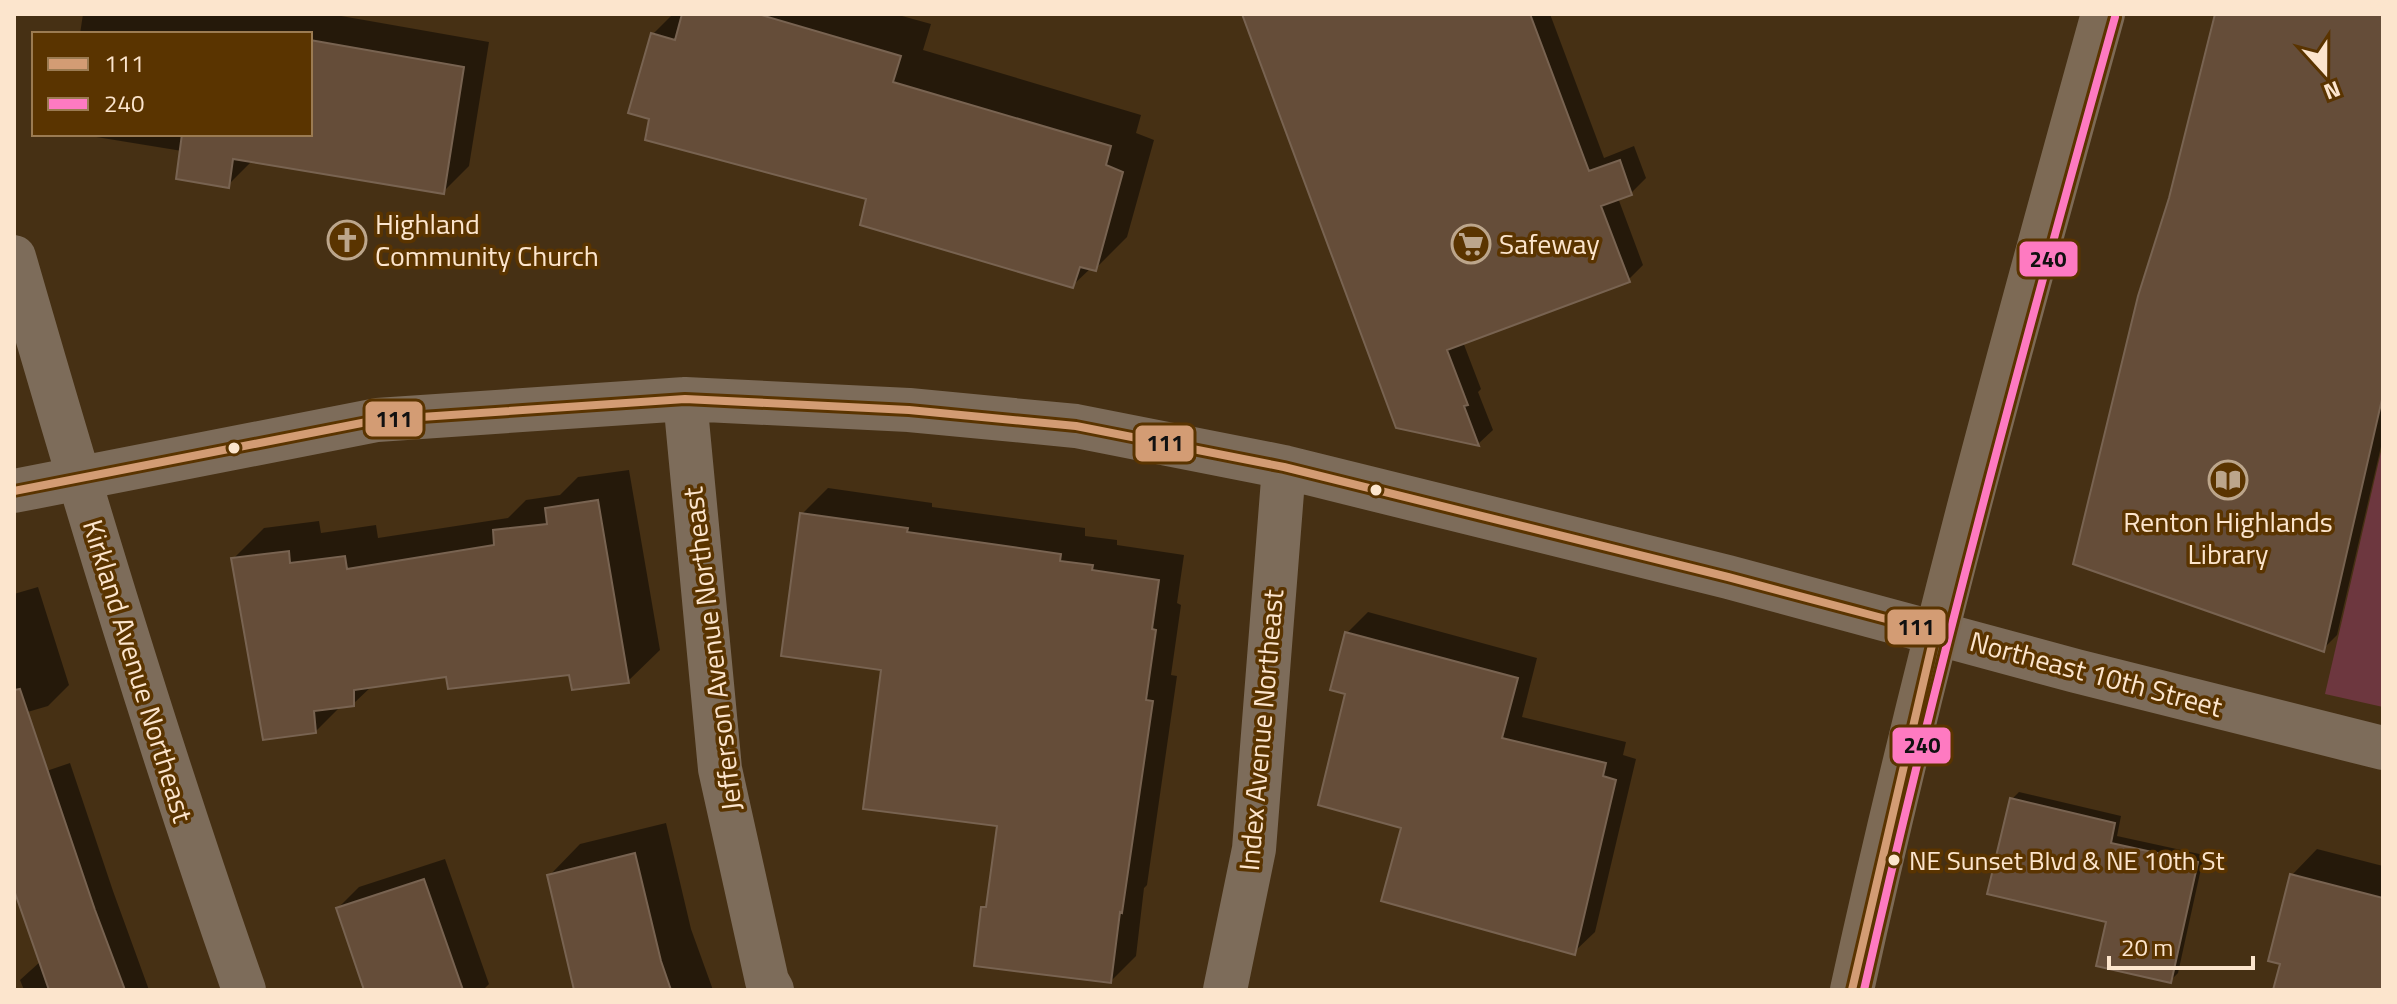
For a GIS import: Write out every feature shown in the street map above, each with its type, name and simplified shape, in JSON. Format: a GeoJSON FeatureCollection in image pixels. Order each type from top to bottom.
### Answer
{"type":"FeatureCollection","features":[{"type":"Feature","properties":{"kind":"main road"},"geometry":{"type":"LineString","coordinates":[[1852,990],[1935,632],[2103,14]]}},
{"type":"Feature","properties":{"kind":"street","name":"Kirkland Avenue Northeast"},"geometry":{"type":"LineString","coordinates":[[14,257],[78,477],[193,846],[244,990]]}},
{"type":"Feature","properties":{"kind":"street","name":"Northeast 10th Street"},"geometry":{"type":"LineString","coordinates":[[14,491],[377,420],[685,399],[909,410],[1076,426],[1284,467],[1728,577],[2076,671],[2383,748]]}},
{"type":"Feature","properties":{"kind":"street","name":"Jefferson Avenue Northeast"},"geometry":{"type":"LineString","coordinates":[[685,399],[720,769],[767,981],[772,990]]}},
{"type":"Feature","properties":{"kind":"street","name":"Index Avenue Northeast"},"geometry":{"type":"LineString","coordinates":[[1225,990],[1254,849],[1284,467]]}},
{"type":"Feature","properties":{"kind":"shaded area"},"geometry":{"type":"Polygon","coordinates":[[[2383,443],[2383,707],[2325,694],[2383,443]]]}},
{"type":"Feature","properties":{"kind":"building"},"geometry":{"type":"Polygon","coordinates":[[[682,14],[758,14],[901,56],[893,82],[1111,146],[1106,165],[1123,172],[1096,271],[1080,267],[1073,288],[860,225],[866,199],[645,140],[649,119],[628,113],[651,33],[675,40],[682,14]]]}},
{"type":"Feature","properties":{"kind":"building","name":"Safeway"},"geometry":{"type":"Polygon","coordinates":[[[1242,14],[1530,14],[1589,171],[1620,160],[1632,195],[1601,206],[1630,282],[1447,350],[1468,405],[1464,406],[1479,446],[1396,428],[1242,14]]]}},
{"type":"Feature","properties":{"kind":"building"},"geometry":{"type":"Polygon","coordinates":[[[2215,14],[2383,14],[2383,395],[2324,652],[2073,564],[2138,296],[2169,198],[2215,14]]]}},
{"type":"Feature","properties":{"kind":"building"},"geometry":{"type":"Polygon","coordinates":[[[312,40],[464,67],[444,194],[233,159],[229,188],[176,179],[182,136],[312,136],[312,40]]]}},
{"type":"Feature","properties":{"kind":"building"},"geometry":{"type":"Polygon","coordinates":[[[598,500],[629,683],[572,690],[569,675],[448,689],[446,677],[354,690],[354,706],[314,711],[316,733],[263,740],[231,558],[289,551],[290,563],[345,556],[347,569],[494,545],[493,530],[547,524],[545,508],[598,500]]]}},
{"type":"Feature","properties":{"kind":"building"},"geometry":{"type":"Polygon","coordinates":[[[800,513],[1061,554],[1060,561],[1093,565],[1092,570],[1159,580],[1152,629],[1156,630],[1146,700],[1153,701],[1111,983],[974,966],[981,907],[986,907],[997,826],[863,809],[881,670],[781,656],[800,513]]]}},
{"type":"Feature","properties":{"kind":"building"},"geometry":{"type":"Polygon","coordinates":[[[1345,632],[1518,678],[1502,738],[1606,763],[1603,776],[1616,780],[1575,955],[1381,901],[1401,828],[1318,805],[1345,694],[1330,690],[1345,632]]]}},
{"type":"Feature","properties":{"kind":"building"},"geometry":{"type":"Polygon","coordinates":[[[20,689],[125,990],[49,990],[14,890],[14,690],[20,689]]]}},
{"type":"Feature","properties":{"kind":"building"},"geometry":{"type":"Polygon","coordinates":[[[2010,798],[2115,823],[2111,843],[2198,862],[2171,983],[2096,966],[2106,922],[1987,894],[2010,798]]]}},
{"type":"Feature","properties":{"kind":"building"},"geometry":{"type":"Polygon","coordinates":[[[635,853],[671,990],[574,990],[547,875],[635,853]]]}},
{"type":"Feature","properties":{"kind":"building"},"geometry":{"type":"Polygon","coordinates":[[[2290,874],[2383,898],[2383,990],[2273,990],[2280,964],[2268,961],[2290,874]]]}},
{"type":"Feature","properties":{"kind":"building"},"geometry":{"type":"Polygon","coordinates":[[[424,879],[463,990],[364,990],[336,908],[424,879]]]}},
{"type":"Feature","properties":{"kind":"transit line","name":"240"},"geometry":{"type":"LineString","coordinates":[[1864,990],[1984,502],[2115,17]]}},
{"type":"Feature","properties":{"kind":"transit line","name":"111"},"geometry":{"type":"LineString","coordinates":[[14,491],[377,420],[685,399],[909,410],[1076,426],[1284,467],[1728,577],[1935,632],[1852,990]]}},
{"type":"Feature","properties":{"kind":"place","name":"Highland Community Church"},"geometry":{"type":"Point","coordinates":[347,240]}},
{"type":"Feature","properties":{"kind":"place","name":"Safeway"},"geometry":{"type":"Point","coordinates":[1471,244]}},
{"type":"Feature","properties":{"kind":"place","name":"Renton Highlands Library"},"geometry":{"type":"Point","coordinates":[2228,480]}},
{"type":"Feature","properties":{"kind":"place","name":"NE Sunset Blvd & NE 10th St"},"geometry":{"type":"Point","coordinates":[1894,860]}}]}
